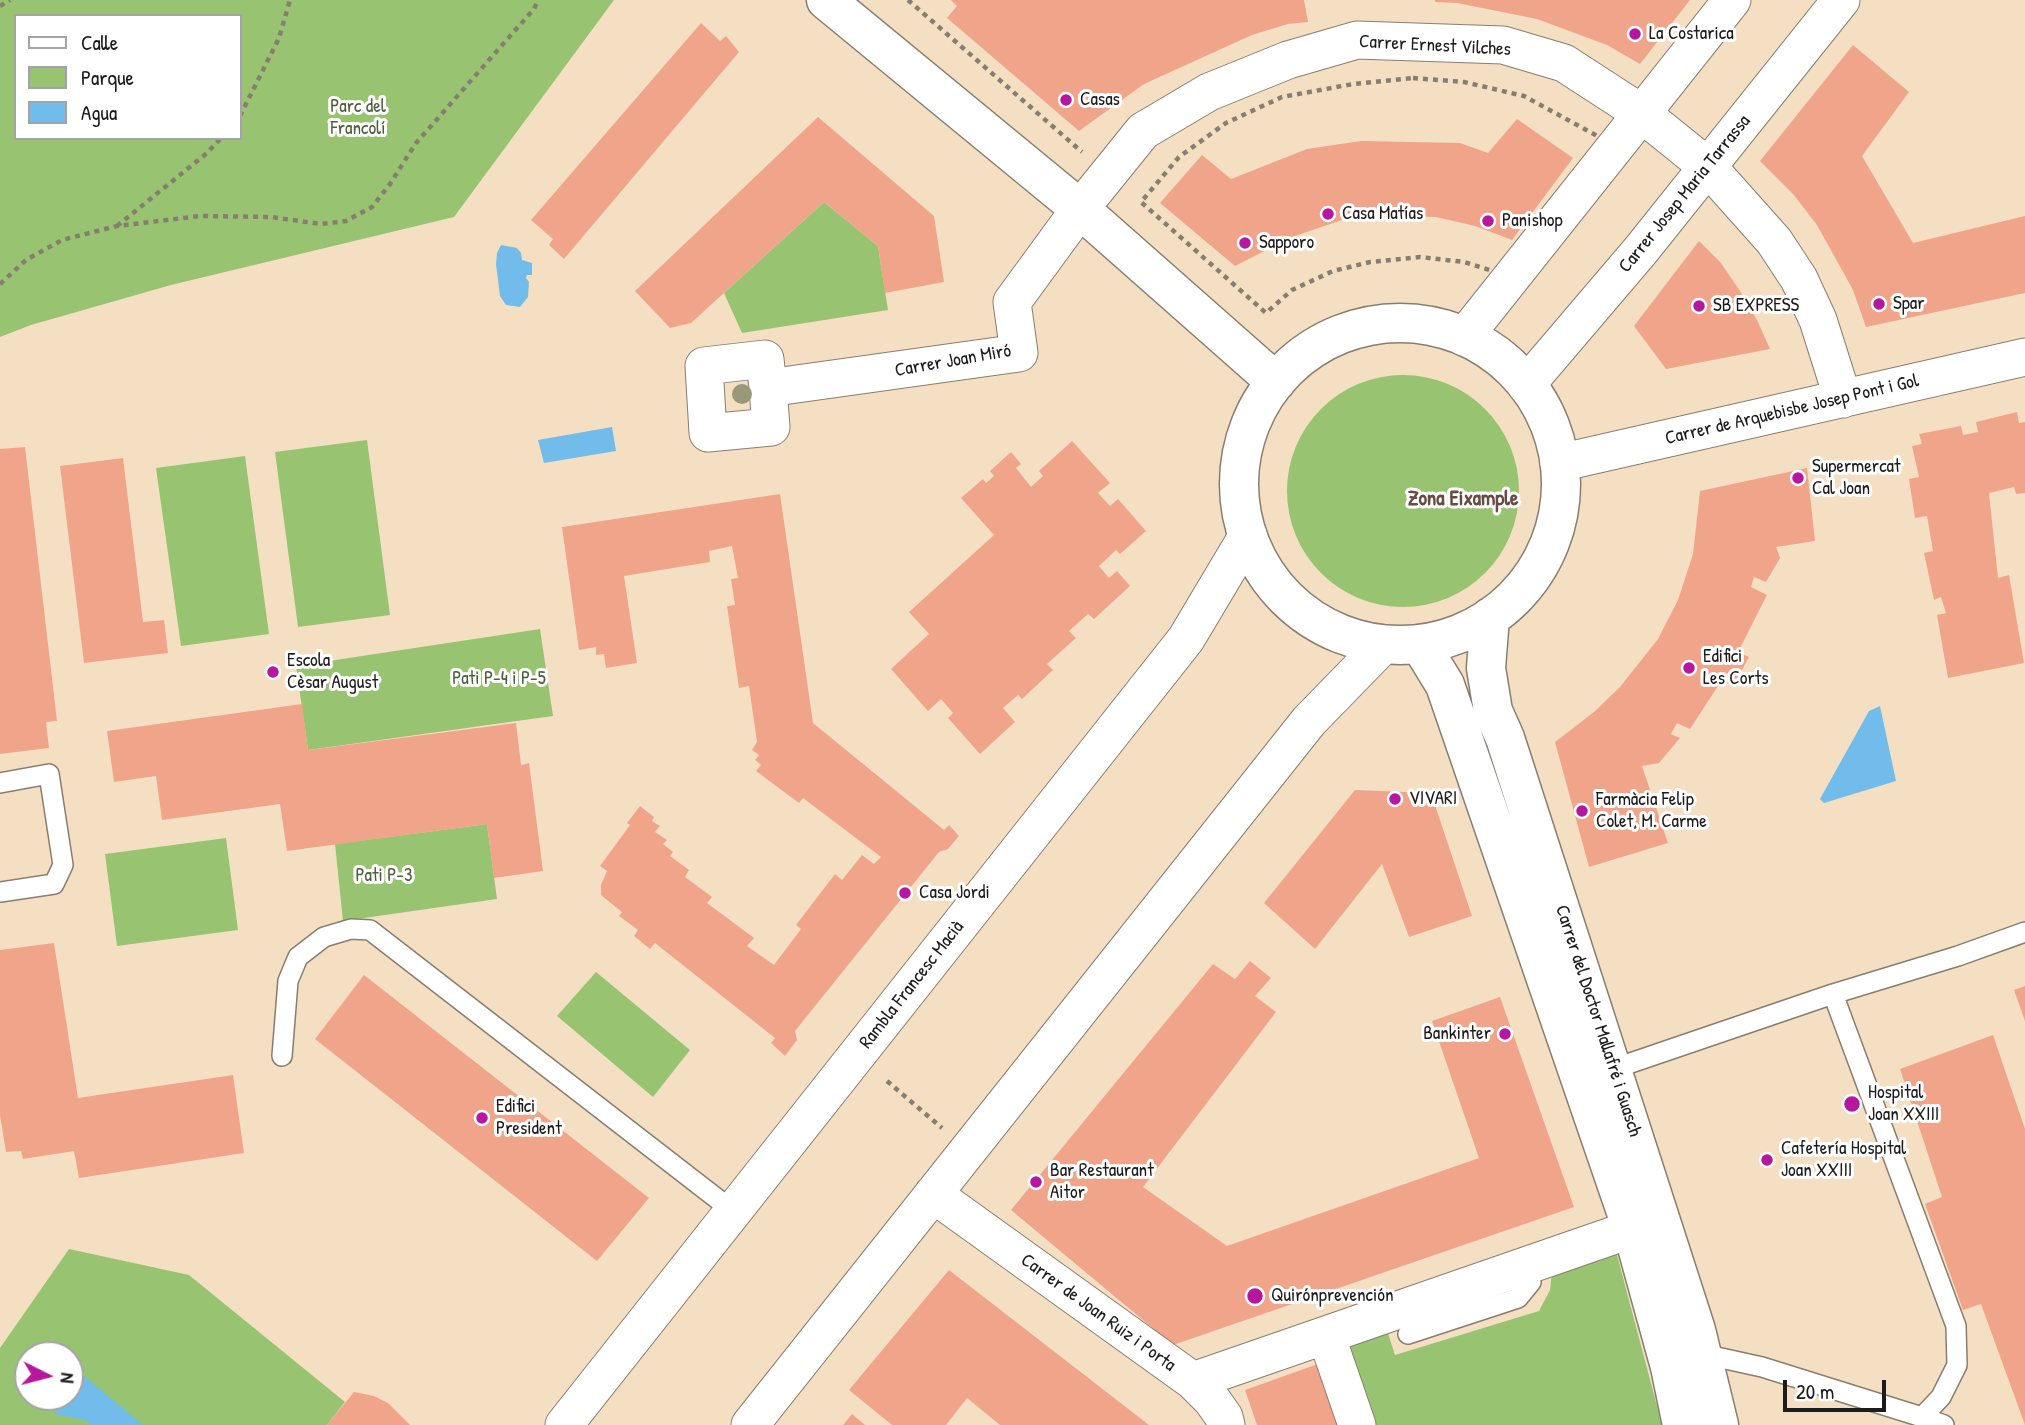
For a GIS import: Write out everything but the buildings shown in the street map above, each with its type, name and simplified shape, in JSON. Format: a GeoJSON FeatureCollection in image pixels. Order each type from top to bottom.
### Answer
{"type":"FeatureCollection","features":[{"type":"Feature","properties":{"kind":"street"},"geometry":{"type":"LineString","coordinates":[[826,0],[1080,209],[1276,382]]}},
{"type":"Feature","properties":{"kind":"street"},"geometry":{"type":"LineString","coordinates":[[1464,337],[1731,0]]}},
{"type":"Feature","properties":{"kind":"street","name":"Carrer Josep Maria Tarrassa"},"geometry":{"type":"LineString","coordinates":[[1526,385],[1708,167],[1841,0]]}},
{"type":"Feature","properties":{"kind":"street","name":"Carrer Ernest Vilches"},"geometry":{"type":"LineString","coordinates":[[1080,209],[1143,131],[1209,92],[1288,60],[1357,40],[1503,46],[1564,63],[1641,113],[1708,167],[1774,241],[1799,279],[1818,320],[1843,398]]}},
{"type":"Feature","properties":{"kind":"street","name":"Carrer Joan Miró"},"geometry":{"type":"LineString","coordinates":[[768,388],[1019,354],[1012,302],[1080,209]]}},
{"type":"Feature","properties":{"kind":"street"},"geometry":{"type":"LineString","coordinates":[[1392,323],[1417,324],[1443,329],[1464,337],[1498,357],[1526,385],[1543,411],[1552,432],[1559,463],[1560,503],[1547,550],[1522,589],[1490,617],[1460,634],[1401,644],[1342,635],[1289,601],[1260,564],[1248,535],[1241,500],[1241,467],[1245,442],[1256,412],[1276,382],[1296,362],[1323,343],[1367,327],[1392,323]]}},
{"type":"Feature","properties":{"kind":"street","name":"Carrer de Arquebisbe Josep Pont i Gol"},"geometry":{"type":"LineString","coordinates":[[1559,463],[2025,357]]}},
{"type":"Feature","properties":{"kind":"street","name":"Rambla Francesc Macià"},"geometry":{"type":"LineString","coordinates":[[564,1425],[1186,639],[1248,535]]}},
{"type":"Feature","properties":{"kind":"street","name":"Carrer del Doctor Mallafré i Guasch"},"geometry":{"type":"LineString","coordinates":[[1490,617],[1486,668],[1493,711],[1505,738],[1614,1069],[1703,1354],[1719,1425]]}},
{"type":"Feature","properties":{"kind":"street"},"geometry":{"type":"LineString","coordinates":[[750,1425],[1309,721],[1401,644]]}},
{"type":"Feature","properties":{"kind":"street","name":"Carrer del Doctor Mallafré i Guasch"},"geometry":{"type":"LineString","coordinates":[[1401,644],[1444,685],[1455,714],[1632,1229],[1670,1367],[1682,1425]]}},
{"type":"Feature","properties":{"kind":"street","name":"Carrer de Joan Ruiz i Porta"},"geometry":{"type":"LineString","coordinates":[[933,1194],[1193,1381],[1632,1229]]}},
{"type":"Feature","properties":{"kind":"street"},"geometry":{"type":"LineString","coordinates":[[1326,1335],[1357,1425]]}},
{"type":"Feature","properties":{"kind":"street"},"geometry":{"type":"LineString","coordinates":[[1193,1381],[1212,1400],[1226,1425]]}},
{"type":"Feature","properties":{"kind":"lane"},"geometry":{"type":"LineString","coordinates":[[0,783],[49,774],[63,865],[54,884],[0,892]]}},
{"type":"Feature","properties":{"kind":"lane"},"geometry":{"type":"LineString","coordinates":[[282,1056],[288,981],[298,957],[324,937],[351,929],[370,930],[733,1211]]}},
{"type":"Feature","properties":{"kind":"lane"},"geometry":{"type":"LineString","coordinates":[[1614,1069],[2025,932]]}},
{"type":"Feature","properties":{"kind":"lane"},"geometry":{"type":"LineString","coordinates":[[1833,994],[1956,1326],[1957,1365],[1941,1397],[1922,1417]]}},
{"type":"Feature","properties":{"kind":"lane"},"geometry":{"type":"LineString","coordinates":[[1408,1334],[1518,1298],[1531,1282],[1528,1265]]}},
{"type":"Feature","properties":{"kind":"lane"},"geometry":{"type":"LineString","coordinates":[[1703,1354],[1762,1367],[1944,1425]]}},
{"type":"Feature","properties":{"kind":"path"},"geometry":{"type":"LineString","coordinates":[[0,6],[10,0]]}},
{"type":"Feature","properties":{"kind":"path"},"geometry":{"type":"LineString","coordinates":[[242,112],[279,38],[290,0]]}},
{"type":"Feature","properties":{"kind":"path"},"geometry":{"type":"LineString","coordinates":[[0,285],[26,260],[62,240],[117,226],[200,216],[271,217],[321,224],[346,221],[372,207],[416,143],[534,9],[538,0]]}},
{"type":"Feature","properties":{"kind":"path"},"geometry":{"type":"LineString","coordinates":[[1413,78],[1464,82],[1524,96],[1601,138],[1499,273],[1464,262],[1420,257],[1370,262],[1332,271],[1292,290],[1266,313],[1141,202],[1179,157],[1226,123],[1282,97],[1353,84],[1413,78]]}},
{"type":"Feature","properties":{"kind":"path"},"geometry":{"type":"LineString","coordinates":[[117,226],[207,153],[219,140]]}},
{"type":"Feature","properties":{"kind":"path"},"geometry":{"type":"LineString","coordinates":[[887,1081],[942,1128]]}},
{"type":"Feature","properties":{"kind":"green space","name":"Parc del Francolí"},"geometry":{"type":"Polygon","coordinates":[[[0,0],[614,0],[454,217],[171,285],[31,325],[0,337],[0,0]]]}},
{"type":"Feature","properties":{"kind":"green space"},"geometry":{"type":"Polygon","coordinates":[[[824,202],[878,246],[888,310],[742,333],[724,293],[824,202]]]}},
{"type":"Feature","properties":{"kind":"green space"},"geometry":{"type":"Polygon","coordinates":[[[1392,375],[1414,375],[1458,388],[1477,401],[1493,417],[1506,436],[1514,457],[1519,491],[1517,514],[1506,546],[1493,565],[1477,581],[1458,594],[1437,602],[1414,607],[1392,607],[1348,594],[1329,581],[1313,565],[1300,546],[1292,525],[1287,502],[1287,480],[1300,436],[1313,417],[1329,401],[1348,388],[1369,380],[1392,375]]]}},
{"type":"Feature","properties":{"kind":"green space"},"geometry":{"type":"Polygon","coordinates":[[[367,440],[390,615],[298,627],[275,452],[367,440]]]}},
{"type":"Feature","properties":{"kind":"green space"},"geometry":{"type":"Polygon","coordinates":[[[245,456],[269,634],[181,646],[156,468],[245,456]]]}},
{"type":"Feature","properties":{"kind":"green space","name":"Pati P-4 i P-5"},"geometry":{"type":"Polygon","coordinates":[[[540,629],[553,716],[308,750],[296,666],[540,629]]]}},
{"type":"Feature","properties":{"kind":"green space","name":"Pati P-3"},"geometry":{"type":"Polygon","coordinates":[[[487,824],[497,899],[343,921],[335,844],[487,824]]]}},
{"type":"Feature","properties":{"kind":"green space"},"geometry":{"type":"Polygon","coordinates":[[[226,838],[238,930],[117,946],[105,854],[226,838]]]}},
{"type":"Feature","properties":{"kind":"green space"},"geometry":{"type":"Polygon","coordinates":[[[596,972],[690,1050],[653,1097],[557,1016],[596,972]]]}},
{"type":"Feature","properties":{"kind":"green space"},"geometry":{"type":"Polygon","coordinates":[[[69,1249],[189,1275],[345,1402],[327,1425],[0,1425],[0,1348],[69,1249]]]}},
{"type":"Feature","properties":{"kind":"green space"},"geometry":{"type":"Polygon","coordinates":[[[1616,1251],[1662,1425],[1371,1425],[1342,1341],[1386,1327],[1395,1355],[1539,1311],[1550,1290],[1552,1272],[1616,1251]]]}},
{"type":"Feature","properties":{"kind":"water"},"geometry":{"type":"Polygon","coordinates":[[[501,245],[517,248],[522,260],[532,263],[532,275],[527,275],[526,278],[529,282],[528,297],[520,307],[506,305],[500,296],[496,264],[501,245]]]}},
{"type":"Feature","properties":{"kind":"water"},"geometry":{"type":"Polygon","coordinates":[[[612,427],[616,451],[544,463],[538,440],[612,427]]]}},
{"type":"Feature","properties":{"kind":"water"},"geometry":{"type":"Polygon","coordinates":[[[1880,706],[1896,781],[1824,803],[1820,799],[1869,711],[1880,706]]]}},
{"type":"Feature","properties":{"kind":"water"},"geometry":{"type":"Polygon","coordinates":[[[84,1376],[143,1425],[92,1425],[85,1420],[54,1414],[56,1411],[84,1411],[84,1376]]]}},
{"type":"Feature","properties":{"kind":"place","name":"La Costarica"},"geometry":{"type":"Point","coordinates":[1635,34]}},
{"type":"Feature","properties":{"kind":"place","name":"Casas"},"geometry":{"type":"Point","coordinates":[1066,100]}},
{"type":"Feature","properties":{"kind":"place","name":"Casa Matías"},"geometry":{"type":"Point","coordinates":[1328,214]}},
{"type":"Feature","properties":{"kind":"place","name":"Panishop"},"geometry":{"type":"Point","coordinates":[1488,221]}},
{"type":"Feature","properties":{"kind":"place","name":"Sapporo"},"geometry":{"type":"Point","coordinates":[1245,243]}},
{"type":"Feature","properties":{"kind":"place","name":"Spar"},"geometry":{"type":"Point","coordinates":[1879,304]}},
{"type":"Feature","properties":{"kind":"place","name":"SB EXPRESS"},"geometry":{"type":"Point","coordinates":[1699,306]}},
{"type":"Feature","properties":{"kind":"place","name":"Supermercat Cal Joan"},"geometry":{"type":"Point","coordinates":[1798,478]}},
{"type":"Feature","properties":{"kind":"place","name":"Edifici Les Corts"},"geometry":{"type":"Point","coordinates":[1689,668]}},
{"type":"Feature","properties":{"kind":"place","name":"Escola Cèsar August"},"geometry":{"type":"Point","coordinates":[273,672]}},
{"type":"Feature","properties":{"kind":"place","name":"VIVARI"},"geometry":{"type":"Point","coordinates":[1395,799]}},
{"type":"Feature","properties":{"kind":"place","name":"Farmàcia Felip Colet, M. Carme"},"geometry":{"type":"Point","coordinates":[1582,811]}},
{"type":"Feature","properties":{"kind":"place","name":"Casa Jordi"},"geometry":{"type":"Point","coordinates":[905,893]}},
{"type":"Feature","properties":{"kind":"place","name":"Bankinter"},"geometry":{"type":"Point","coordinates":[1505,1034]}},
{"type":"Feature","properties":{"kind":"place","name":"Hospital Joan XXIII"},"geometry":{"type":"Point","coordinates":[1852,1104]}},
{"type":"Feature","properties":{"kind":"place","name":"Edifici President"},"geometry":{"type":"Point","coordinates":[482,1118]}},
{"type":"Feature","properties":{"kind":"place","name":"Cafetería Hospital Joan XXIII"},"geometry":{"type":"Point","coordinates":[1767,1160]}},
{"type":"Feature","properties":{"kind":"place","name":"Bar Restaurant Aitor"},"geometry":{"type":"Point","coordinates":[1036,1182]}},
{"type":"Feature","properties":{"kind":"place","name":"Quirónprevención"},"geometry":{"type":"Point","coordinates":[1255,1296]}},
{"type":"Feature","properties":{"kind":"district","name":"Zona Eixample"},"geometry":{"type":"Point","coordinates":[1463,499]}}]}
